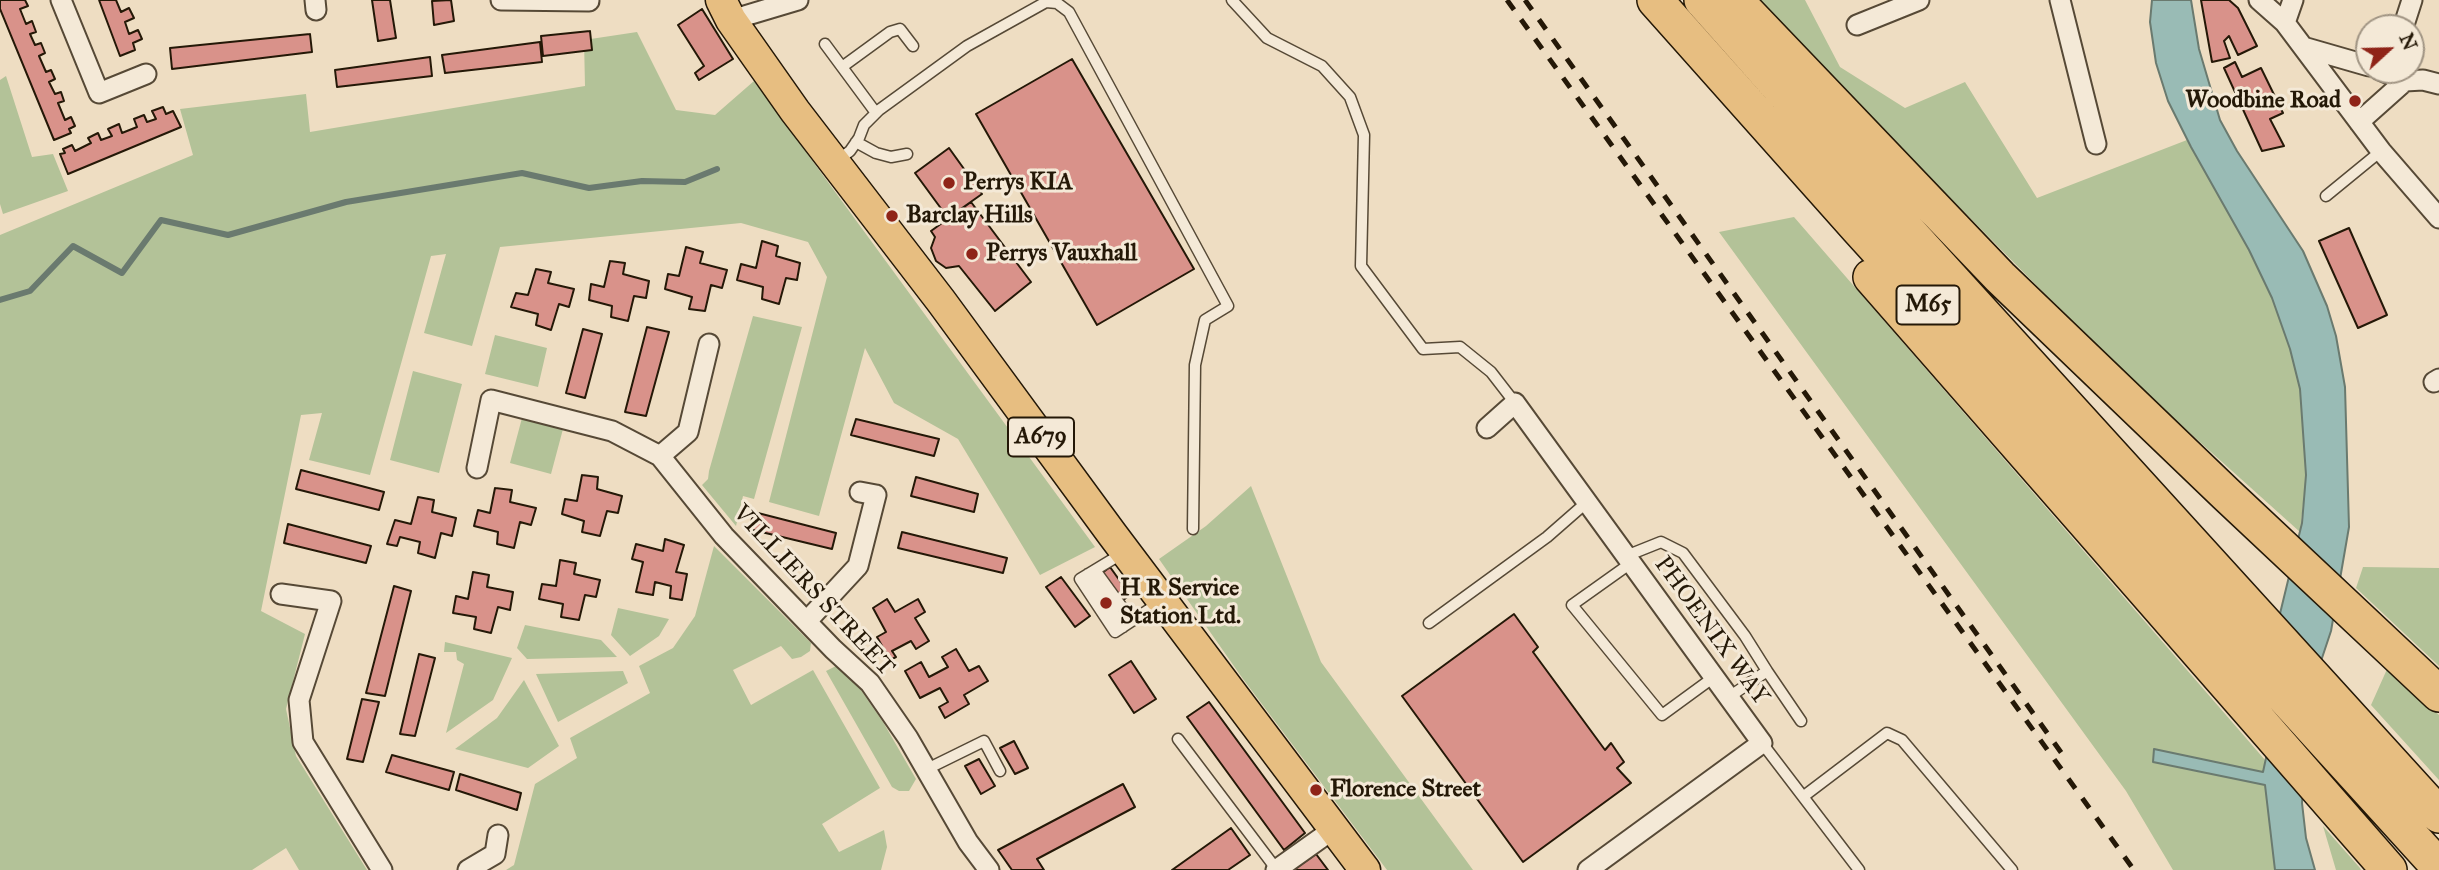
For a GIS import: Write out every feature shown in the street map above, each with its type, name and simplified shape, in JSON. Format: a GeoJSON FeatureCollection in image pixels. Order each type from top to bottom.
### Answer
{"type":"FeatureCollection","features":[{"type":"Feature","properties":{"kind":"highway"},"geometry":{"type":"LineString","coordinates":[[1629,0],[2389,870]]}},
{"type":"Feature","properties":{"kind":"highway","name":"M65"},"geometry":{"type":"LineString","coordinates":[[1655,0],[2439,867]]}},
{"type":"Feature","properties":{"kind":"highway","name":"M65"},"geometry":{"type":"LineString","coordinates":[[1702,0],[2439,815]]}},
{"type":"Feature","properties":{"kind":"highway"},"geometry":{"type":"LineString","coordinates":[[1735,0],[2000,277],[2439,694]]}},
{"type":"Feature","properties":{"kind":"main road","name":"A679"},"geometry":{"type":"LineString","coordinates":[[726,10],[795,111],[941,301],[1365,870]]}},
{"type":"Feature","properties":{"kind":"street"},"geometry":{"type":"LineString","coordinates":[[61,0],[99,93],[146,74]]}},
{"type":"Feature","properties":{"kind":"street"},"geometry":{"type":"LineString","coordinates":[[501,0],[589,1]]}},
{"type":"Feature","properties":{"kind":"street"},"geometry":{"type":"LineString","coordinates":[[726,10],[798,0]]}},
{"type":"Feature","properties":{"kind":"street"},"geometry":{"type":"LineString","coordinates":[[1857,26],[1919,0]]}},
{"type":"Feature","properties":{"kind":"street"},"geometry":{"type":"LineString","coordinates":[[2060,0],[2096,144]]}},
{"type":"Feature","properties":{"kind":"street"},"geometry":{"type":"LineString","coordinates":[[2259,0],[2285,23],[2381,151],[2439,218]]}},
{"type":"Feature","properties":{"kind":"street"},"geometry":{"type":"LineString","coordinates":[[2285,23],[2293,0]]}},
{"type":"Feature","properties":{"kind":"street"},"geometry":{"type":"LineString","coordinates":[[2303,47],[2355,62]]}},
{"type":"Feature","properties":{"kind":"street"},"geometry":{"type":"LineString","coordinates":[[2359,122],[2402,84]]}},
{"type":"Feature","properties":{"kind":"street"},"geometry":{"type":"LineString","coordinates":[[660,456],[688,432],[709,344]]}},
{"type":"Feature","properties":{"kind":"street","name":"VILLIERS STREET"},"geometry":{"type":"LineString","coordinates":[[477,468],[491,400],[612,431],[660,456],[724,536],[870,683],[908,738],[968,842],[989,870]]}},
{"type":"Feature","properties":{"kind":"street"},"geometry":{"type":"LineString","coordinates":[[1487,428],[1515,403]]}},
{"type":"Feature","properties":{"kind":"street","name":"PHOENIX WAY"},"geometry":{"type":"LineString","coordinates":[[1515,403],[1762,743],[1588,870]]}},
{"type":"Feature","properties":{"kind":"street"},"geometry":{"type":"LineString","coordinates":[[807,621],[858,566],[876,495],[860,492]]}},
{"type":"Feature","properties":{"kind":"street"},"geometry":{"type":"LineString","coordinates":[[281,594],[331,601],[299,700],[303,743],[382,870]]}},
{"type":"Feature","properties":{"kind":"street"},"geometry":{"type":"LineString","coordinates":[[1276,870],[1335,828]]}},
{"type":"Feature","properties":{"kind":"street"},"geometry":{"type":"LineString","coordinates":[[468,870],[495,854],[498,835]]}},
{"type":"Feature","properties":{"kind":"lane"},"geometry":{"type":"LineString","coordinates":[[1232,0],[1267,38],[1322,66],[1350,97],[1364,135],[1361,266],[1423,349],[1460,347],[1491,372],[1515,403]]}},
{"type":"Feature","properties":{"kind":"lane"},"geometry":{"type":"LineString","coordinates":[[834,163],[850,151],[864,125],[876,113],[967,46],[1046,2],[1056,3],[1069,12],[1228,306],[1205,320],[1195,365],[1193,529]]}},
{"type":"Feature","properties":{"kind":"lane"},"geometry":{"type":"LineString","coordinates":[[842,67],[890,32],[900,29],[913,46]]}},
{"type":"Feature","properties":{"kind":"lane"},"geometry":{"type":"LineString","coordinates":[[825,44],[876,113]]}},
{"type":"Feature","properties":{"kind":"lane"},"geometry":{"type":"LineString","coordinates":[[856,142],[876,153],[891,157],[907,155]]}},
{"type":"Feature","properties":{"kind":"lane"},"geometry":{"type":"LineString","coordinates":[[2326,196],[2381,151]]}},
{"type":"Feature","properties":{"kind":"lane"},"geometry":{"type":"LineString","coordinates":[[1429,623],[1548,537],[1587,502]]}},
{"type":"Feature","properties":{"kind":"lane"},"geometry":{"type":"LineString","coordinates":[[1714,677],[1662,715],[1573,606],[1628,559],[1661,542],[1683,553],[1745,636],[1801,721]]}},
{"type":"Feature","properties":{"kind":"lane"},"geometry":{"type":"LineString","coordinates":[[1125,551],[1080,579],[1115,632],[1163,601]]}},
{"type":"Feature","properties":{"kind":"lane"},"geometry":{"type":"LineString","coordinates":[[1091,572],[1128,624]]}},
{"type":"Feature","properties":{"kind":"lane"},"geometry":{"type":"LineString","coordinates":[[1729,697],[1767,671]]}},
{"type":"Feature","properties":{"kind":"lane"},"geometry":{"type":"LineString","coordinates":[[1804,796],[1887,733],[1902,740],[2012,870]]}},
{"type":"Feature","properties":{"kind":"lane"},"geometry":{"type":"LineString","coordinates":[[1178,739],[1276,870]]}},
{"type":"Feature","properties":{"kind":"lane"},"geometry":{"type":"LineString","coordinates":[[925,770],[984,741],[1000,771]]}},
{"type":"Feature","properties":{"kind":"lane"},"geometry":{"type":"LineString","coordinates":[[1762,743],[1859,870]]}},
{"type":"Feature","properties":{"kind":"green space"},"geometry":{"type":"Polygon","coordinates":[[[1760,0],[1805,0],[1840,67],[1905,108],[1965,82],[2037,198],[2187,140],[2249,250],[2272,298],[2290,349],[2300,389],[2306,475],[2300,532],[2162,408],[2039,288],[1831,77],[1760,0]]]}},
{"type":"Feature","properties":{"kind":"green space"},"geometry":{"type":"Polygon","coordinates":[[[637,32],[676,110],[715,115],[754,81],[1095,547],[1040,575],[958,439],[894,403],[865,348],[819,516],[769,502],[827,277],[808,242],[741,223],[500,247],[472,346],[424,333],[446,254],[431,256],[370,475],[309,460],[322,413],[301,415],[261,611],[305,634],[286,709],[296,756],[367,870],[299,870],[286,848],[252,870],[0,870],[0,235],[193,155],[180,109],[306,94],[310,132],[585,86],[584,40],[637,32]]]}},
{"type":"Feature","properties":{"kind":"green space"},"geometry":{"type":"Polygon","coordinates":[[[6,76],[32,157],[53,154],[68,191],[3,214],[0,204],[0,80],[6,76]]]}},
{"type":"Feature","properties":{"kind":"green space"},"geometry":{"type":"Polygon","coordinates":[[[1794,217],[2265,760],[2263,772],[2155,749],[2153,762],[2265,785],[2275,870],[2173,870],[2126,791],[1719,232],[1794,217]]]}},
{"type":"Feature","properties":{"kind":"green space"},"geometry":{"type":"Polygon","coordinates":[[[753,316],[802,327],[754,499],[743,496],[736,526],[702,485],[708,479],[753,316]]]}},
{"type":"Feature","properties":{"kind":"green space"},"geometry":{"type":"Polygon","coordinates":[[[495,335],[547,348],[538,387],[485,374],[495,335]]]}},
{"type":"Feature","properties":{"kind":"green space"},"geometry":{"type":"Polygon","coordinates":[[[413,371],[462,384],[439,473],[390,460],[413,371]]]}},
{"type":"Feature","properties":{"kind":"green space"},"geometry":{"type":"Polygon","coordinates":[[[522,418],[563,429],[551,474],[510,463],[522,418]]]}},
{"type":"Feature","properties":{"kind":"green space"},"geometry":{"type":"Polygon","coordinates":[[[1251,486],[1321,662],[1473,870],[1387,870],[1243,679],[1159,559],[1206,526],[1251,486]]]}},
{"type":"Feature","properties":{"kind":"green space"},"geometry":{"type":"Polygon","coordinates":[[[714,546],[811,643],[810,651],[801,657],[792,659],[781,646],[733,670],[751,705],[813,670],[880,788],[822,824],[839,852],[884,830],[887,847],[881,870],[506,870],[514,865],[535,784],[577,758],[570,738],[650,693],[639,666],[673,648],[695,616],[714,546]]]}},
{"type":"Feature","properties":{"kind":"green space"},"geometry":{"type":"Polygon","coordinates":[[[2363,567],[2439,568],[2439,666],[2356,588],[2363,567]]]}},
{"type":"Feature","properties":{"kind":"green space"},"geometry":{"type":"Polygon","coordinates":[[[618,608],[669,619],[659,636],[630,656],[611,635],[618,608]]]}},
{"type":"Feature","properties":{"kind":"green space"},"geometry":{"type":"Polygon","coordinates":[[[525,625],[601,640],[617,657],[527,659],[517,648],[525,625]]]}},
{"type":"Feature","properties":{"kind":"green space"},"geometry":{"type":"Polygon","coordinates":[[[445,642],[512,658],[493,700],[446,733],[464,664],[457,660],[456,652],[444,652],[445,642]]]}},
{"type":"Feature","properties":{"kind":"green space"},"geometry":{"type":"Polygon","coordinates":[[[838,665],[854,680],[883,722],[916,779],[909,791],[899,791],[892,787],[826,671],[838,665]]]}},
{"type":"Feature","properties":{"kind":"green space"},"geometry":{"type":"Polygon","coordinates":[[[2388,667],[2439,715],[2439,780],[2371,705],[2388,667]]]}},
{"type":"Feature","properties":{"kind":"green space"},"geometry":{"type":"Polygon","coordinates":[[[623,671],[628,683],[558,722],[536,674],[623,671]]]}},
{"type":"Feature","properties":{"kind":"green space"},"geometry":{"type":"Polygon","coordinates":[[[524,680],[559,746],[528,768],[455,749],[497,718],[524,680]]]}},
{"type":"Feature","properties":{"kind":"green space"},"geometry":{"type":"Polygon","coordinates":[[[2323,826],[2360,868],[2361,870],[2336,870],[2323,826]]]}},
{"type":"Feature","properties":{"kind":"water"},"geometry":{"type":"Polygon","coordinates":[[[2152,0],[2191,0],[2199,49],[2220,120],[2237,151],[2303,251],[2327,306],[2336,336],[2345,387],[2349,527],[2331,631],[2310,694],[2302,803],[2306,838],[2315,870],[2275,870],[2265,785],[2153,762],[2154,749],[2263,772],[2266,758],[2268,663],[2302,523],[2306,475],[2300,389],[2290,349],[2272,298],[2249,250],[2168,101],[2156,63],[2150,22],[2152,0]]]}},
{"type":"Feature","properties":{"kind":"building"},"geometry":{"type":"Polygon","coordinates":[[[0,0],[25,0],[28,6],[20,9],[26,24],[32,21],[36,32],[30,34],[35,45],[41,43],[45,53],[39,56],[46,72],[51,70],[55,79],[49,82],[55,94],[61,92],[64,101],[58,103],[65,120],[71,117],[75,126],[69,129],[71,133],[54,140],[0,9],[0,0]]]}},
{"type":"Feature","properties":{"kind":"building"},"geometry":{"type":"Polygon","coordinates":[[[99,0],[116,0],[121,12],[129,8],[134,18],[125,22],[129,34],[138,30],[142,39],[133,43],[135,50],[120,56],[99,0]]]}},
{"type":"Feature","properties":{"kind":"building"},"geometry":{"type":"Polygon","coordinates":[[[372,0],[390,0],[396,38],[378,41],[372,0]]]}},
{"type":"Feature","properties":{"kind":"building"},"geometry":{"type":"Polygon","coordinates":[[[451,0],[454,21],[434,25],[432,1],[451,0]]]}},
{"type":"Feature","properties":{"kind":"building"},"geometry":{"type":"Polygon","coordinates":[[[2201,0],[2229,0],[2238,8],[2257,46],[2238,55],[2229,36],[2224,41],[2230,58],[2212,62],[2201,0]]]}},
{"type":"Feature","properties":{"kind":"building"},"geometry":{"type":"Polygon","coordinates":[[[702,9],[733,59],[699,80],[695,73],[704,66],[678,25],[702,9]]]}},
{"type":"Feature","properties":{"kind":"building"},"geometry":{"type":"Polygon","coordinates":[[[590,31],[592,50],[543,56],[541,36],[590,31]]]}},
{"type":"Feature","properties":{"kind":"building"},"geometry":{"type":"Polygon","coordinates":[[[310,34],[312,52],[172,69],[170,48],[310,34]]]}},
{"type":"Feature","properties":{"kind":"building"},"geometry":{"type":"Polygon","coordinates":[[[540,42],[542,62],[445,73],[442,55],[540,42]]]}},
{"type":"Feature","properties":{"kind":"building"},"geometry":{"type":"Polygon","coordinates":[[[430,57],[432,76],[337,87],[335,70],[430,57]]]}},
{"type":"Feature","properties":{"kind":"building"},"geometry":{"type":"Polygon","coordinates":[[[1072,59],[1194,269],[1097,325],[976,114],[1072,59]]]}},
{"type":"Feature","properties":{"kind":"building"},"geometry":{"type":"Polygon","coordinates":[[[2235,62],[2242,77],[2261,68],[2283,113],[2270,119],[2284,146],[2262,151],[2224,68],[2235,62]]]}},
{"type":"Feature","properties":{"kind":"building"},"geometry":{"type":"Polygon","coordinates":[[[163,107],[166,114],[173,111],[181,127],[68,174],[60,154],[65,153],[63,149],[72,145],[75,151],[91,143],[88,138],[98,133],[101,140],[112,136],[108,129],[119,124],[122,133],[137,127],[134,119],[144,115],[147,122],[156,119],[152,111],[163,107]]]}},
{"type":"Feature","properties":{"kind":"building","name":"Perrys KIA"},"geometry":{"type":"Polygon","coordinates":[[[949,148],[982,194],[948,218],[915,173],[949,148]]]}},
{"type":"Feature","properties":{"kind":"building","name":"Perrys Vauxhall"},"geometry":{"type":"Polygon","coordinates":[[[971,202],[1031,282],[995,311],[959,266],[946,268],[936,261],[931,248],[935,237],[931,231],[971,202]]]}},
{"type":"Feature","properties":{"kind":"building"},"geometry":{"type":"Polygon","coordinates":[[[2349,228],[2387,315],[2358,328],[2319,241],[2349,228]]]}},
{"type":"Feature","properties":{"kind":"building"},"geometry":{"type":"Polygon","coordinates":[[[762,241],[778,246],[776,256],[800,263],[797,280],[786,278],[779,304],[762,299],[763,287],[737,280],[741,264],[756,268],[762,241]]]}},
{"type":"Feature","properties":{"kind":"building"},"geometry":{"type":"Polygon","coordinates":[[[686,247],[703,252],[700,263],[727,270],[722,288],[711,285],[705,311],[689,309],[692,297],[665,289],[668,274],[679,276],[686,247]]]}},
{"type":"Feature","properties":{"kind":"building"},"geometry":{"type":"Polygon","coordinates":[[[610,261],[625,263],[623,274],[649,281],[646,298],[634,296],[628,321],[611,317],[612,306],[589,300],[591,284],[604,287],[610,261]]]}},
{"type":"Feature","properties":{"kind":"building"},"geometry":{"type":"Polygon","coordinates":[[[536,269],[551,272],[548,283],[574,289],[569,307],[559,304],[551,330],[536,325],[538,314],[511,307],[516,293],[528,295],[536,269]]]}},
{"type":"Feature","properties":{"kind":"building"},"geometry":{"type":"Polygon","coordinates":[[[647,327],[669,332],[646,416],[625,412],[647,327]]]}},
{"type":"Feature","properties":{"kind":"building"},"geometry":{"type":"Polygon","coordinates":[[[583,329],[602,334],[585,398],[566,393],[583,329]]]}},
{"type":"Feature","properties":{"kind":"building"},"geometry":{"type":"Polygon","coordinates":[[[856,419],[939,439],[934,456],[851,435],[856,419]]]}},
{"type":"Feature","properties":{"kind":"building"},"geometry":{"type":"Polygon","coordinates":[[[301,470],[384,492],[379,510],[296,489],[301,470]]]}},
{"type":"Feature","properties":{"kind":"building"},"geometry":{"type":"Polygon","coordinates":[[[582,475],[598,477],[597,489],[622,496],[618,513],[607,511],[600,536],[582,532],[584,521],[562,514],[565,499],[577,501],[582,475]]]}},
{"type":"Feature","properties":{"kind":"building"},"geometry":{"type":"Polygon","coordinates":[[[916,477],[978,494],[974,512],[911,496],[916,477]]]}},
{"type":"Feature","properties":{"kind":"building"},"geometry":{"type":"Polygon","coordinates":[[[495,488],[512,490],[510,502],[536,508],[531,525],[520,522],[514,548],[497,544],[498,532],[474,526],[478,510],[490,513],[495,488]]]}},
{"type":"Feature","properties":{"kind":"building"},"geometry":{"type":"Polygon","coordinates":[[[418,497],[434,500],[432,512],[456,518],[452,536],[441,533],[435,558],[418,553],[420,542],[400,537],[397,546],[387,544],[395,520],[411,524],[418,497]]]}},
{"type":"Feature","properties":{"kind":"building"},"geometry":{"type":"Polygon","coordinates":[[[754,512],[836,533],[832,549],[749,529],[754,512]]]}},
{"type":"Feature","properties":{"kind":"building"},"geometry":{"type":"Polygon","coordinates":[[[288,524],[371,546],[366,563],[284,543],[288,524]]]}},
{"type":"Feature","properties":{"kind":"building"},"geometry":{"type":"Polygon","coordinates":[[[902,532],[1007,558],[1003,573],[898,548],[902,532]]]}},
{"type":"Feature","properties":{"kind":"building"},"geometry":{"type":"Polygon","coordinates":[[[665,539],[684,545],[676,572],[687,574],[682,600],[670,598],[671,586],[655,582],[653,595],[636,592],[643,562],[632,559],[636,544],[663,551],[665,539]]]}},
{"type":"Feature","properties":{"kind":"building"},"geometry":{"type":"Polygon","coordinates":[[[560,560],[576,563],[574,574],[600,580],[596,597],[585,595],[579,620],[561,617],[563,604],[539,599],[542,584],[556,586],[560,560]]]}},
{"type":"Feature","properties":{"kind":"building"},"geometry":{"type":"Polygon","coordinates":[[[1110,567],[1130,595],[1102,616],[1081,589],[1110,567]]]}},
{"type":"Feature","properties":{"kind":"building"},"geometry":{"type":"Polygon","coordinates":[[[473,572],[489,575],[487,587],[513,592],[510,610],[498,607],[491,633],[474,629],[476,617],[453,613],[456,596],[468,599],[473,572]]]}},
{"type":"Feature","properties":{"kind":"building"},"geometry":{"type":"Polygon","coordinates":[[[1061,577],[1090,616],[1075,627],[1046,587],[1061,577]]]}},
{"type":"Feature","properties":{"kind":"building"},"geometry":{"type":"Polygon","coordinates":[[[394,586],[411,591],[385,696],[366,693],[394,586]]]}},
{"type":"Feature","properties":{"kind":"building"},"geometry":{"type":"Polygon","coordinates":[[[887,599],[895,612],[918,599],[925,612],[915,618],[929,641],[916,649],[911,641],[892,651],[896,657],[890,660],[877,637],[886,632],[873,608],[887,599]]]}},
{"type":"Feature","properties":{"kind":"building"},"geometry":{"type":"Polygon","coordinates":[[[1514,614],[1538,647],[1533,652],[1605,750],[1611,743],[1624,762],[1617,768],[1631,783],[1523,862],[1402,696],[1514,614]]]}},
{"type":"Feature","properties":{"kind":"building"},"geometry":{"type":"Polygon","coordinates":[[[956,649],[969,671],[979,666],[988,681],[964,695],[969,704],[945,718],[939,707],[948,702],[940,688],[920,698],[905,671],[921,662],[929,677],[948,667],[942,657],[956,649]]]}},
{"type":"Feature","properties":{"kind":"building"},"geometry":{"type":"Polygon","coordinates":[[[419,654],[435,658],[415,736],[400,734],[419,654]]]}},
{"type":"Feature","properties":{"kind":"building"},"geometry":{"type":"Polygon","coordinates":[[[1131,661],[1156,699],[1134,713],[1109,675],[1131,661]]]}},
{"type":"Feature","properties":{"kind":"building"},"geometry":{"type":"Polygon","coordinates":[[[362,699],[379,702],[363,762],[347,759],[362,699]]]}},
{"type":"Feature","properties":{"kind":"building"},"geometry":{"type":"Polygon","coordinates":[[[1209,702],[1305,833],[1284,850],[1187,717],[1209,702]]]}},
{"type":"Feature","properties":{"kind":"building"},"geometry":{"type":"Polygon","coordinates":[[[1014,741],[1028,768],[1015,774],[1000,748],[1014,741]]]}},
{"type":"Feature","properties":{"kind":"building"},"geometry":{"type":"Polygon","coordinates":[[[392,755],[454,772],[449,790],[386,772],[392,755]]]}},
{"type":"Feature","properties":{"kind":"building"},"geometry":{"type":"Polygon","coordinates":[[[979,759],[995,786],[981,794],[965,766],[979,759]]]}},
{"type":"Feature","properties":{"kind":"building"},"geometry":{"type":"Polygon","coordinates":[[[460,774],[521,793],[517,810],[456,790],[460,774]]]}},
{"type":"Feature","properties":{"kind":"building"},"geometry":{"type":"Polygon","coordinates":[[[1123,784],[1135,807],[1037,859],[1044,870],[1012,870],[998,850],[1123,784]]]}},
{"type":"Feature","properties":{"kind":"building"},"geometry":{"type":"Polygon","coordinates":[[[1231,828],[1250,855],[1228,870],[1172,870],[1231,828]]]}},
{"type":"Feature","properties":{"kind":"building"},"geometry":{"type":"Polygon","coordinates":[[[1316,854],[1328,870],[1293,870],[1316,854]]]}},
{"type":"Feature","properties":{"kind":"waterway"},"geometry":{"type":"LineString","coordinates":[[0,300],[30,291],[73,246],[122,273],[161,220],[228,235],[346,202],[522,173],[589,188],[642,181],[685,182],[717,169]]}},
{"type":"Feature","properties":{"kind":"railway"},"geometry":{"type":"LineString","coordinates":[[1507,0],[2134,870]]}},
{"type":"Feature","properties":{"kind":"railway"},"geometry":{"type":"LineString","coordinates":[[1525,0],[2065,758]]}},
{"type":"Feature","properties":{"kind":"place","name":"Woodbine Road"},"geometry":{"type":"Point","coordinates":[2355,101]}},
{"type":"Feature","properties":{"kind":"place","name":"Perrys KIA"},"geometry":{"type":"Point","coordinates":[949,183]}},
{"type":"Feature","properties":{"kind":"place","name":"Barclay Hills"},"geometry":{"type":"Point","coordinates":[892,216]}},
{"type":"Feature","properties":{"kind":"place","name":"Perrys Vauxhall"},"geometry":{"type":"Point","coordinates":[972,254]}},
{"type":"Feature","properties":{"kind":"place","name":"H R Service Station Ltd."},"geometry":{"type":"Point","coordinates":[1106,603]}},
{"type":"Feature","properties":{"kind":"place","name":"Florence Street"},"geometry":{"type":"Point","coordinates":[1316,790]}}]}
